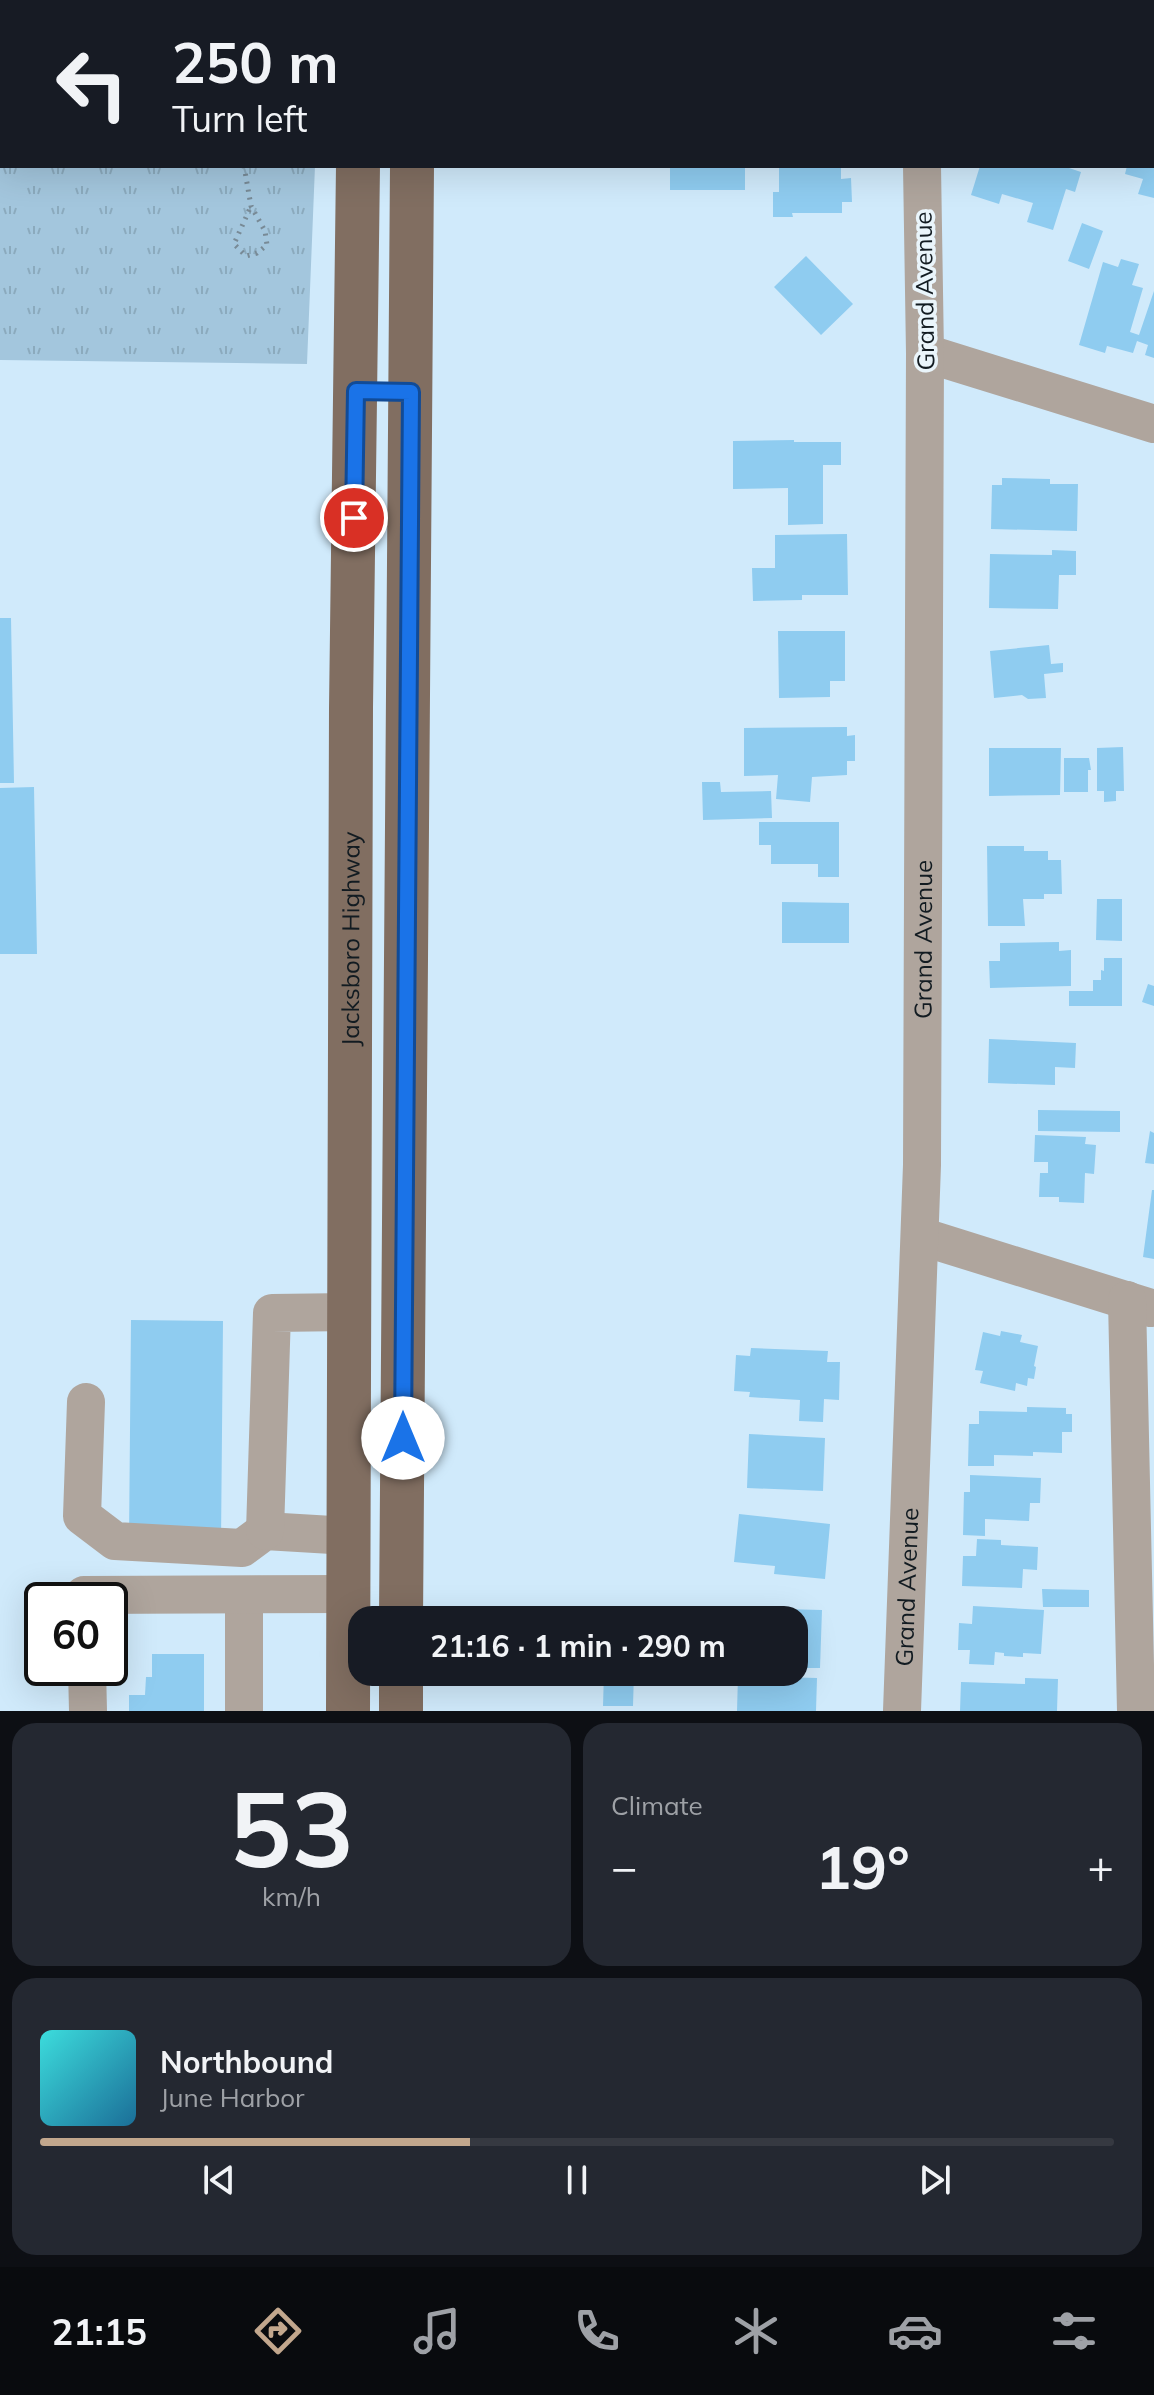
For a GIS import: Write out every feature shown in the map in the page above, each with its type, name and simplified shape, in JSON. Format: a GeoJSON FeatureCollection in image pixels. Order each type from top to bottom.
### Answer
{"type":"FeatureCollection","features":[{"type":"Feature","properties":{"kind":"main road","name":"Jacksboro Highway"},"geometry":{"type":"LineString","coordinates":[[348,1711],[351,708],[358,168]]}},
{"type":"Feature","properties":{"kind":"main road"},"geometry":{"type":"LineString","coordinates":[[401,1606],[412,168]]}},
{"type":"Feature","properties":{"kind":"main road"},"geometry":{"type":"LineString","coordinates":[[356,391],[411,392]]}},
{"type":"Feature","properties":{"kind":"main road"},"geometry":{"type":"LineString","coordinates":[[350,1194],[405,1196]]}},
{"type":"Feature","properties":{"kind":"main road"},"geometry":{"type":"LineString","coordinates":[[401,1686],[401,1711]]}},
{"type":"Feature","properties":{"kind":"street","name":"Grand Avenue"},"geometry":{"type":"LineString","coordinates":[[902,1711],[920,1236],[925,353],[922,168]]}},
{"type":"Feature","properties":{"kind":"street"},"geometry":{"type":"LineString","coordinates":[[925,353],[1154,424]]}},
{"type":"Feature","properties":{"kind":"street"},"geometry":{"type":"LineString","coordinates":[[920,1236],[1141,1304],[1142,1705]]}},
{"type":"Feature","properties":{"kind":"street"},"geometry":{"type":"LineString","coordinates":[[265,1531],[272,1313],[350,1312]]}},
{"type":"Feature","properties":{"kind":"street"},"geometry":{"type":"LineString","coordinates":[[86,1402],[82,1516],[115,1541],[242,1548],[265,1531],[349,1536]]}},
{"type":"Feature","properties":{"kind":"street"},"geometry":{"type":"LineString","coordinates":[[128,1595],[349,1594]]}},
{"type":"Feature","properties":{"kind":"street"},"geometry":{"type":"LineString","coordinates":[[244,1595],[244,1711]]}},
{"type":"Feature","properties":{"kind":"street"},"geometry":{"type":"LineString","coordinates":[[87,1686],[88,1711]]}},
{"type":"Feature","properties":{"kind":"path"},"geometry":{"type":"LineString","coordinates":[[244,168],[251,206],[265,231],[267,245],[257,253],[246,256],[234,244],[251,206]]}},
{"type":"Feature","properties":{"kind":"green space"},"geometry":{"type":"Polygon","coordinates":[[[0,168],[315,168],[307,364],[0,360],[0,168]]]}},
{"type":"Feature","properties":{"kind":"building"},"geometry":{"type":"Polygon","coordinates":[[[670,168],[745,168],[745,190],[670,190],[670,168]]]}},
{"type":"Feature","properties":{"kind":"building"},"geometry":{"type":"Polygon","coordinates":[[[779,168],[841,168],[841,179],[851,178],[852,202],[842,202],[842,213],[792,213],[793,217],[773,217],[773,192],[779,192],[779,168]]]}},
{"type":"Feature","properties":{"kind":"building"},"geometry":{"type":"Polygon","coordinates":[[[979,168],[1069,168],[1081,172],[1075,192],[1066,189],[1053,230],[1027,222],[1033,203],[1002,194],[999,204],[971,195],[979,168]]]}},
{"type":"Feature","properties":{"kind":"building"},"geometry":{"type":"Polygon","coordinates":[[[1126,168],[1154,168],[1154,198],[1138,194],[1143,179],[1125,174],[1126,168]]]}},
{"type":"Feature","properties":{"kind":"building"},"geometry":{"type":"Polygon","coordinates":[[[1082,223],[1103,231],[1089,269],[1068,261],[1082,223]]]}},
{"type":"Feature","properties":{"kind":"building"},"geometry":{"type":"Polygon","coordinates":[[[806,256],[853,304],[821,335],[774,287],[806,256]]]}},
{"type":"Feature","properties":{"kind":"building"},"geometry":{"type":"Polygon","coordinates":[[[1121,259],[1139,264],[1132,285],[1143,288],[1130,332],[1139,335],[1154,291],[1154,358],[1145,355],[1148,345],[1137,341],[1133,353],[1107,346],[1105,353],[1079,345],[1103,262],[1118,267],[1121,259]]]}},
{"type":"Feature","properties":{"kind":"building"},"geometry":{"type":"Polygon","coordinates":[[[733,441],[841,442],[841,465],[823,465],[823,524],[788,525],[788,488],[733,489],[733,441]]]}},
{"type":"Feature","properties":{"kind":"building"},"geometry":{"type":"Polygon","coordinates":[[[1002,478],[1050,479],[1050,484],[1078,484],[1077,531],[991,529],[992,485],[1002,485],[1002,478]]]}},
{"type":"Feature","properties":{"kind":"building"},"geometry":{"type":"Polygon","coordinates":[[[847,534],[848,595],[802,595],[802,600],[753,601],[752,568],[775,568],[775,535],[847,534]]]}},
{"type":"Feature","properties":{"kind":"building"},"geometry":{"type":"Polygon","coordinates":[[[1052,550],[1076,551],[1076,575],[1059,575],[1058,609],[989,608],[990,554],[1052,555],[1052,550]]]}},
{"type":"Feature","properties":{"kind":"building"},"geometry":{"type":"Polygon","coordinates":[[[0,618],[11,618],[14,783],[0,783],[0,618]]]}},
{"type":"Feature","properties":{"kind":"building"},"geometry":{"type":"Polygon","coordinates":[[[778,631],[845,631],[845,681],[830,681],[830,697],[779,698],[778,631]]]}},
{"type":"Feature","properties":{"kind":"building"},"geometry":{"type":"Polygon","coordinates":[[[1049,645],[1051,664],[1063,663],[1063,672],[1044,674],[1046,698],[1028,699],[1022,695],[994,698],[990,651],[1049,645]]]}},
{"type":"Feature","properties":{"kind":"building"},"geometry":{"type":"Polygon","coordinates":[[[847,727],[847,736],[855,735],[855,761],[847,761],[847,775],[812,777],[810,802],[776,799],[778,775],[744,776],[744,728],[847,727]]]}},
{"type":"Feature","properties":{"kind":"building"},"geometry":{"type":"Polygon","coordinates":[[[1123,747],[1124,791],[1116,791],[1116,801],[1104,802],[1104,791],[1097,791],[1097,748],[1123,747]]]}},
{"type":"Feature","properties":{"kind":"building"},"geometry":{"type":"Polygon","coordinates":[[[989,748],[1061,748],[1060,795],[989,796],[989,748]]]}},
{"type":"Feature","properties":{"kind":"building"},"geometry":{"type":"Polygon","coordinates":[[[1064,758],[1089,758],[1088,792],[1064,792],[1064,758]]]}},
{"type":"Feature","properties":{"kind":"building"},"geometry":{"type":"Polygon","coordinates":[[[702,782],[720,782],[721,792],[771,791],[772,818],[703,820],[702,782]]]}},
{"type":"Feature","properties":{"kind":"building"},"geometry":{"type":"Polygon","coordinates":[[[34,787],[37,954],[0,954],[0,788],[34,787]]]}},
{"type":"Feature","properties":{"kind":"building"},"geometry":{"type":"Polygon","coordinates":[[[759,822],[839,822],[839,877],[818,877],[818,864],[771,864],[771,845],[759,845],[759,822]]]}},
{"type":"Feature","properties":{"kind":"building"},"geometry":{"type":"Polygon","coordinates":[[[987,846],[1024,846],[1024,851],[1048,851],[1048,860],[1061,860],[1062,894],[1044,894],[1044,899],[1023,899],[1025,926],[988,926],[987,846]]]}},
{"type":"Feature","properties":{"kind":"building"},"geometry":{"type":"Polygon","coordinates":[[[1097,899],[1122,899],[1122,941],[1096,940],[1097,899]]]}},
{"type":"Feature","properties":{"kind":"building"},"geometry":{"type":"Polygon","coordinates":[[[782,902],[849,903],[849,943],[782,943],[782,902]]]}},
{"type":"Feature","properties":{"kind":"building"},"geometry":{"type":"Polygon","coordinates":[[[1059,942],[1059,951],[1071,950],[1071,986],[990,988],[989,961],[1000,961],[1000,943],[1059,942]]]}},
{"type":"Feature","properties":{"kind":"building"},"geometry":{"type":"Polygon","coordinates":[[[1104,958],[1122,958],[1122,1006],[1069,1006],[1069,991],[1093,991],[1093,980],[1101,980],[1101,970],[1104,971],[1104,958]]]}},
{"type":"Feature","properties":{"kind":"building"},"geometry":{"type":"Polygon","coordinates":[[[1148,984],[1154,986],[1154,1006],[1142,1002],[1148,984]]]}},
{"type":"Feature","properties":{"kind":"building"},"geometry":{"type":"Polygon","coordinates":[[[989,1039],[1076,1043],[1075,1068],[1055,1067],[1055,1085],[988,1083],[989,1039]]]}},
{"type":"Feature","properties":{"kind":"building"},"geometry":{"type":"Polygon","coordinates":[[[1038,1110],[1120,1111],[1120,1132],[1038,1131],[1038,1110]]]}},
{"type":"Feature","properties":{"kind":"building"},"geometry":{"type":"Polygon","coordinates":[[[1150,1131],[1154,1133],[1154,1164],[1145,1163],[1150,1131]]]}},
{"type":"Feature","properties":{"kind":"building"},"geometry":{"type":"Polygon","coordinates":[[[1035,1135],[1086,1137],[1085,1144],[1096,1145],[1094,1174],[1085,1173],[1084,1203],[1059,1202],[1059,1197],[1039,1197],[1040,1173],[1048,1173],[1048,1162],[1034,1162],[1035,1135]]]}},
{"type":"Feature","properties":{"kind":"building"},"geometry":{"type":"Polygon","coordinates":[[[1154,1190],[1154,1259],[1143,1257],[1154,1190]]]}},
{"type":"Feature","properties":{"kind":"building"},"geometry":{"type":"Polygon","coordinates":[[[131,1320],[223,1321],[221,1542],[129,1541],[131,1320]]]}},
{"type":"Feature","properties":{"kind":"building"},"geometry":{"type":"Polygon","coordinates":[[[1001,1331],[1022,1335],[1020,1342],[1038,1346],[1034,1379],[1028,1378],[1027,1386],[1016,1383],[1015,1391],[980,1383],[983,1371],[975,1370],[983,1332],[1000,1336],[1001,1331]]]}},
{"type":"Feature","properties":{"kind":"building"},"geometry":{"type":"Polygon","coordinates":[[[751,1348],[828,1351],[827,1362],[840,1362],[839,1400],[824,1399],[823,1422],[799,1421],[800,1400],[749,1397],[750,1392],[734,1391],[736,1355],[750,1356],[751,1348]]]}},
{"type":"Feature","properties":{"kind":"building"},"geometry":{"type":"Polygon","coordinates":[[[1027,1407],[1066,1408],[1066,1414],[1072,1414],[1072,1432],[1062,1432],[1062,1453],[994,1455],[994,1466],[968,1466],[969,1424],[979,1424],[979,1411],[1027,1412],[1027,1407]]]}},
{"type":"Feature","properties":{"kind":"building"},"geometry":{"type":"Polygon","coordinates":[[[749,1434],[825,1438],[823,1491],[747,1488],[749,1434]]]}},
{"type":"Feature","properties":{"kind":"building"},"geometry":{"type":"Polygon","coordinates":[[[970,1475],[1041,1478],[1040,1503],[1030,1503],[1029,1521],[985,1519],[985,1536],[963,1535],[964,1492],[970,1492],[970,1475]]]}},
{"type":"Feature","properties":{"kind":"building"},"geometry":{"type":"Polygon","coordinates":[[[739,1514],[830,1524],[825,1579],[774,1574],[775,1566],[734,1562],[739,1514]]]}},
{"type":"Feature","properties":{"kind":"building"},"geometry":{"type":"Polygon","coordinates":[[[977,1539],[1001,1540],[1001,1545],[1038,1547],[1037,1570],[1023,1569],[1022,1588],[962,1586],[963,1556],[976,1556],[977,1539]]]}},
{"type":"Feature","properties":{"kind":"building"},"geometry":{"type":"Polygon","coordinates":[[[1042,1589],[1089,1590],[1089,1607],[1043,1607],[1042,1589]]]}},
{"type":"Feature","properties":{"kind":"building"},"geometry":{"type":"Polygon","coordinates":[[[973,1606],[1044,1610],[1041,1654],[1023,1653],[1023,1657],[995,1652],[994,1665],[969,1664],[970,1650],[958,1650],[959,1623],[972,1624],[973,1606]]]}},
{"type":"Feature","properties":{"kind":"building"},"geometry":{"type":"Polygon","coordinates":[[[808,1610],[822,1610],[820,1668],[808,1668],[808,1610]]]}},
{"type":"Feature","properties":{"kind":"building"},"geometry":{"type":"Polygon","coordinates":[[[152,1654],[204,1654],[204,1711],[129,1711],[129,1695],[145,1695],[146,1677],[152,1677],[152,1654]]]}},
{"type":"Feature","properties":{"kind":"building"},"geometry":{"type":"Polygon","coordinates":[[[808,1678],[817,1678],[816,1711],[737,1711],[738,1686],[808,1686],[808,1678]]]}},
{"type":"Feature","properties":{"kind":"building"},"geometry":{"type":"Polygon","coordinates":[[[1025,1678],[1058,1679],[1057,1711],[960,1711],[961,1682],[1025,1684],[1025,1678]]]}},
{"type":"Feature","properties":{"kind":"building"},"geometry":{"type":"Polygon","coordinates":[[[604,1686],[634,1686],[633,1706],[603,1706],[604,1686]]]}},
{"type":"Feature","properties":{"kind":"route"},"geometry":{"type":"LineString","coordinates":[[354,518],[356,391],[411,392],[403,1438]]}}]}
